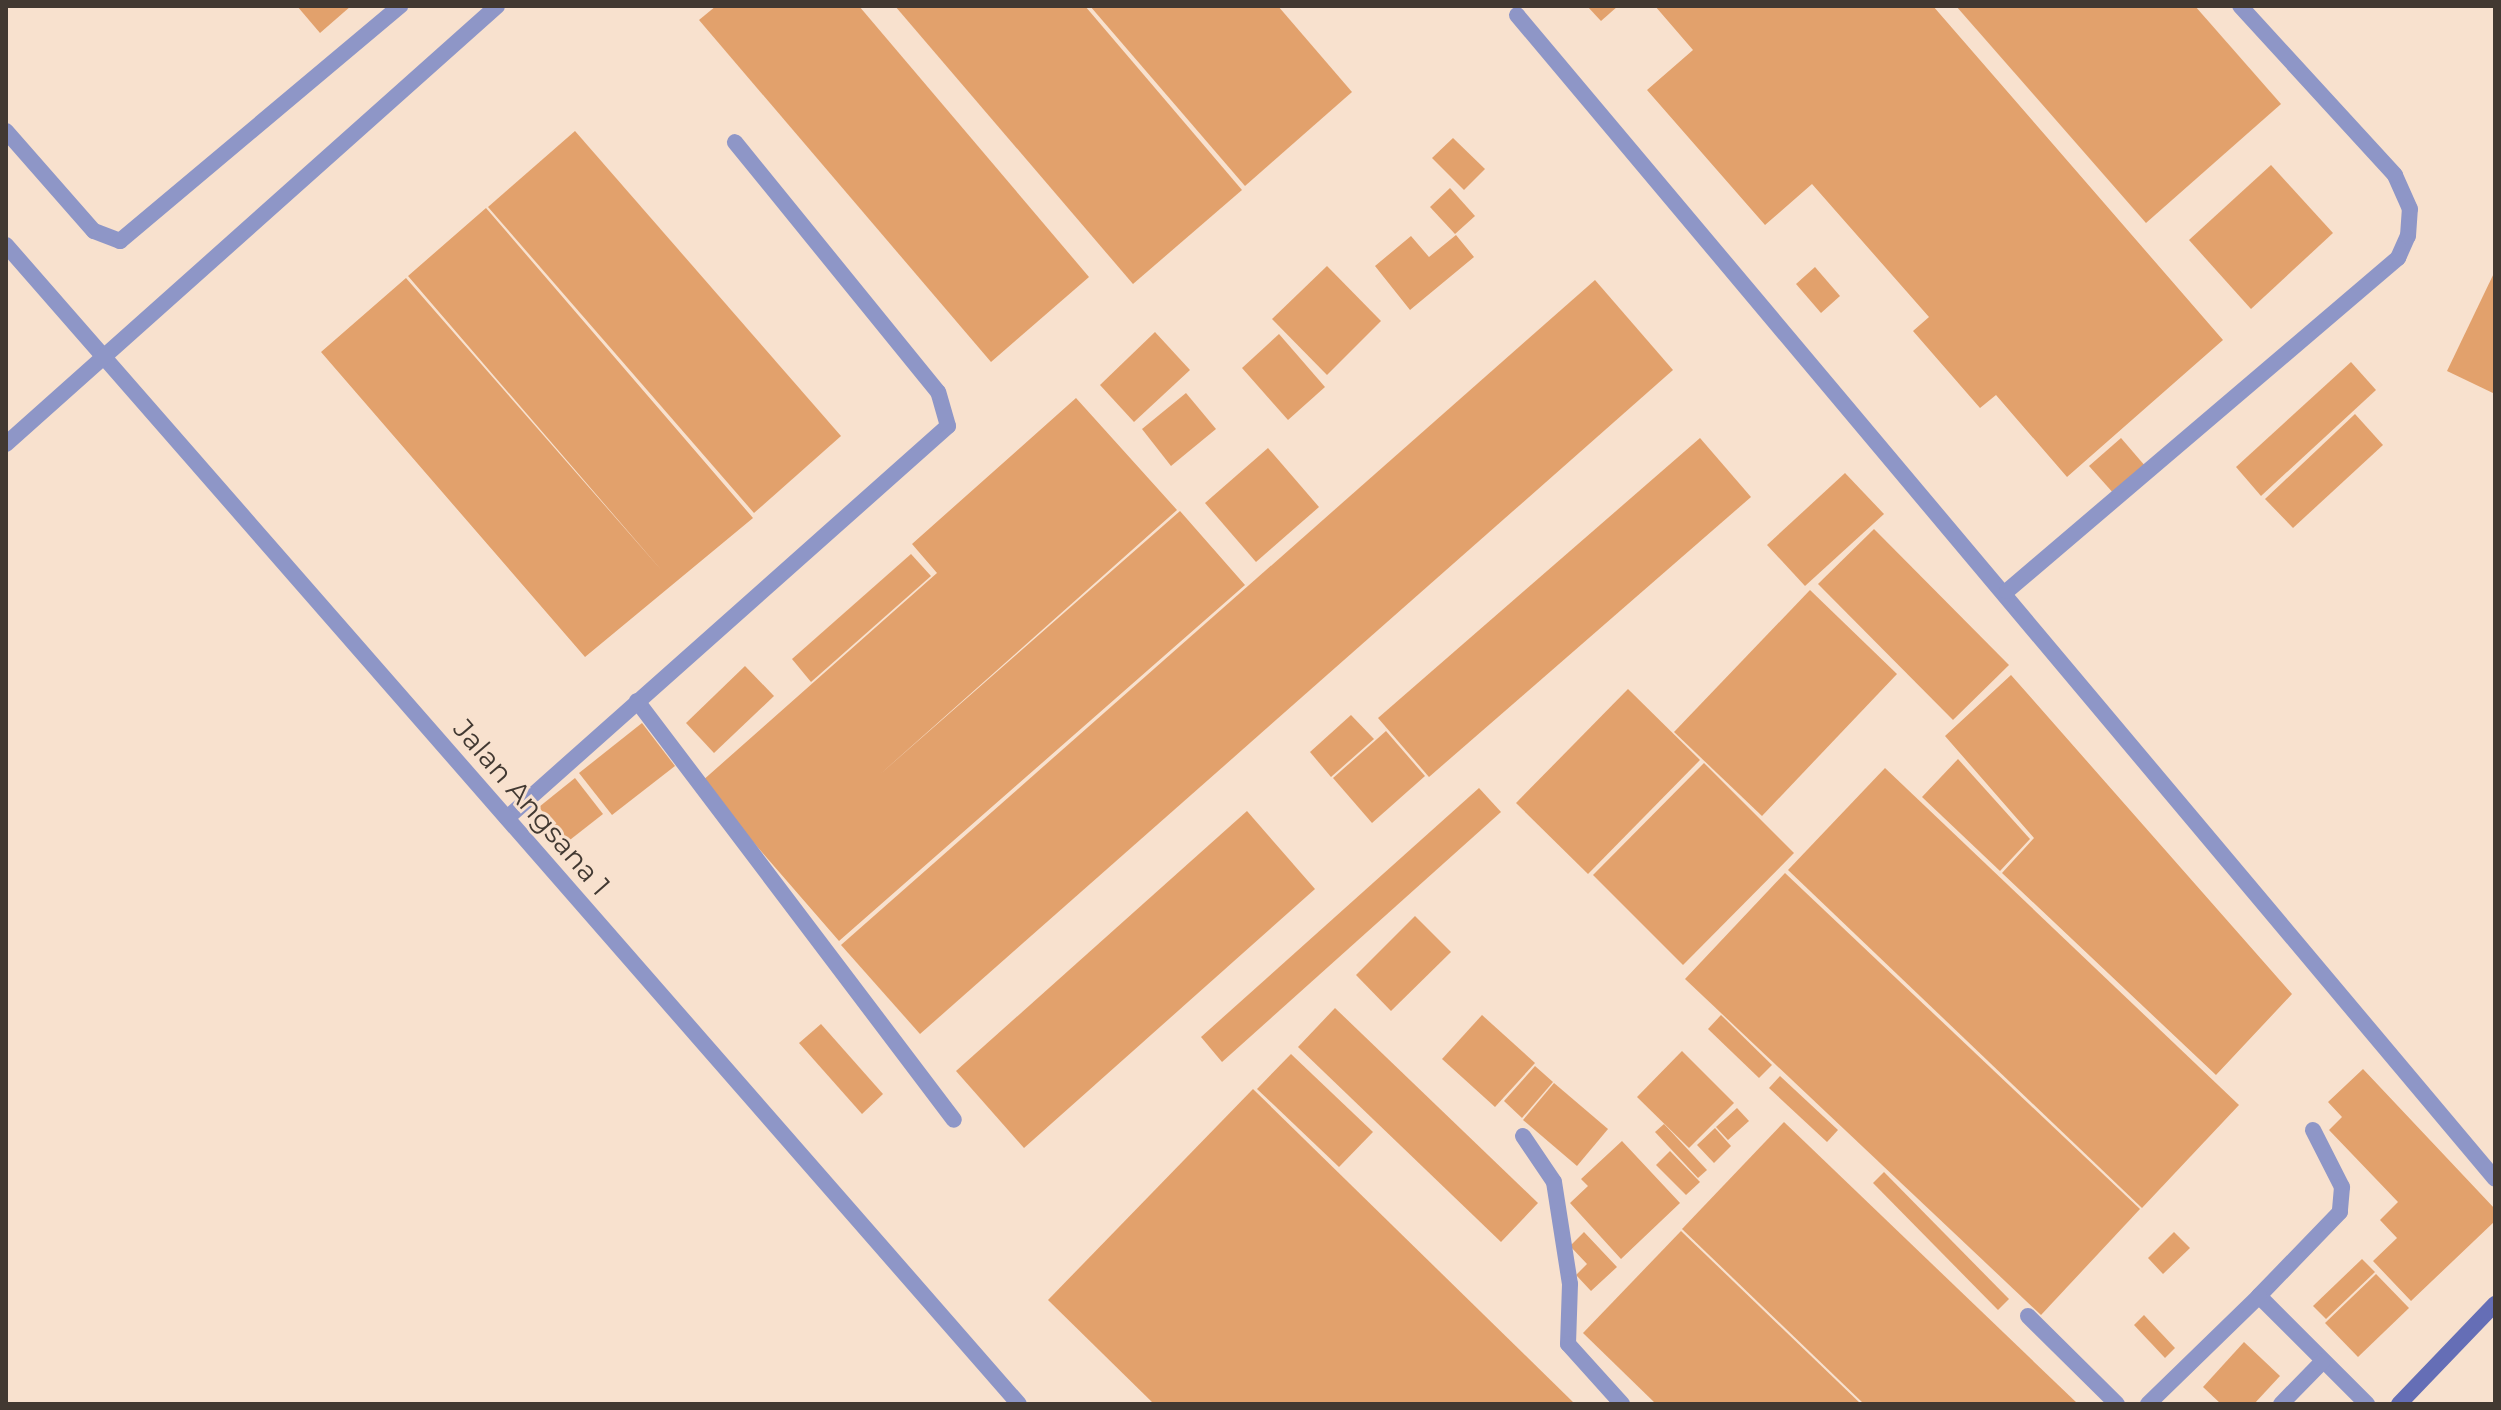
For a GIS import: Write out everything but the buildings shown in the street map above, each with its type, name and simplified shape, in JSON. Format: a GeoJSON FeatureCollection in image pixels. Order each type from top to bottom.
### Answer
{"type":"FeatureCollection","features":[{"type":"Feature","properties":{"kind":"street"},"geometry":{"type":"LineString","coordinates":[[6,131],[94,231],[120,241],[400,6]]}},
{"type":"Feature","properties":{"kind":"street"},"geometry":{"type":"LineString","coordinates":[[6,444],[497,6]]}},
{"type":"Feature","properties":{"kind":"street"},"geometry":{"type":"LineString","coordinates":[[2007,591],[2398,258],[2408,236],[2410,209],[2395,175],[2240,6]]}},
{"type":"Feature","properties":{"kind":"street"},"geometry":{"type":"LineString","coordinates":[[1517,15],[2007,591],[2495,1179]]}},
{"type":"Feature","properties":{"kind":"street"},"geometry":{"type":"LineString","coordinates":[[507,818],[637,701],[931,448],[950,414],[735,142]]}},
{"type":"Feature","properties":{"kind":"street","name":"Jalan Angsana 1"},"geometry":{"type":"LineString","coordinates":[[6,245],[1019,1404]]}},
{"type":"Feature","properties":{"kind":"street"},"geometry":{"type":"LineString","coordinates":[[637,701],[954,1120]]}},
{"type":"Feature","properties":{"kind":"street"},"geometry":{"type":"LineString","coordinates":[[2148,1404],[2340,1212],[2342,1187],[2313,1130]]}},
{"type":"Feature","properties":{"kind":"street"},"geometry":{"type":"LineString","coordinates":[[1523,1136],[1554,1182],[1570,1284],[1568,1344],[1622,1404]]}},
{"type":"Feature","properties":{"kind":"street"},"geometry":{"type":"LineString","coordinates":[[2259,1296],[2367,1404]]}},
{"type":"Feature","properties":{"kind":"street"},"geometry":{"type":"LineString","coordinates":[[2399,1404],[2495,1304]]}},
{"type":"Feature","properties":{"kind":"street"},"geometry":{"type":"LineString","coordinates":[[2028,1316],[2117,1404]]}},
{"type":"Feature","properties":{"kind":"street"},"geometry":{"type":"LineString","coordinates":[[2281,1404],[2323,1361]]}}]}
